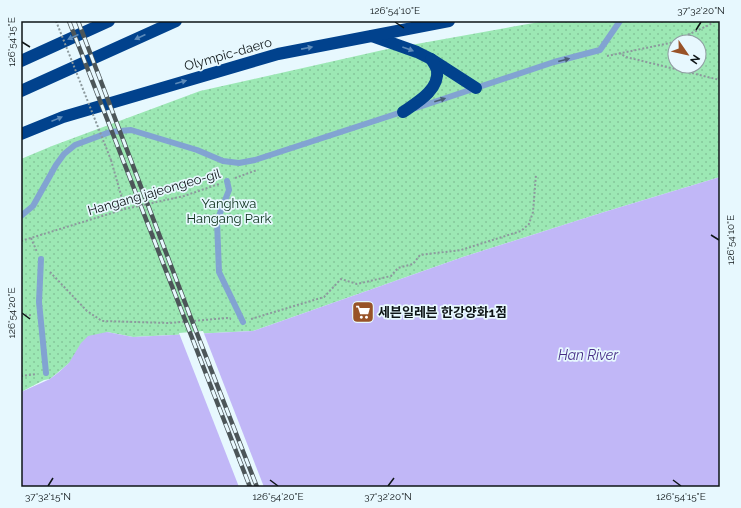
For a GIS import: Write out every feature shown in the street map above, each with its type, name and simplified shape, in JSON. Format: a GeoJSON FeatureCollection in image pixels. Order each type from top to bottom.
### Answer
{"type":"FeatureCollection","features":[{"type":"Feature","properties":{"kind":"highway"},"geometry":{"type":"LineString","coordinates":[[21,61],[109,21]]}},
{"type":"Feature","properties":{"kind":"highway"},"geometry":{"type":"LineString","coordinates":[[21,91],[176,21]]}},
{"type":"Feature","properties":{"kind":"highway","name":"Olympic-daero"},"geometry":{"type":"LineString","coordinates":[[21,134],[63,117],[278,54],[449,21]]}},
{"type":"Feature","properties":{"kind":"highway"},"geometry":{"type":"LineString","coordinates":[[371,36],[417,52],[431,59],[476,88]]}},
{"type":"Feature","properties":{"kind":"highway"},"geometry":{"type":"LineString","coordinates":[[403,112],[420,100],[436,81],[437,70],[431,59]]}},
{"type":"Feature","properties":{"kind":"lane"},"geometry":{"type":"LineString","coordinates":[[21,216],[33,206],[56,165],[64,154],[75,145],[110,132],[131,130],[197,150],[222,161],[239,163],[254,160],[554,62],[600,50],[620,21]]}},
{"type":"Feature","properties":{"kind":"lane"},"geometry":{"type":"LineString","coordinates":[[227,181],[230,190],[217,221],[219,272],[243,322]]}},
{"type":"Feature","properties":{"kind":"lane"},"geometry":{"type":"LineString","coordinates":[[41,259],[39,302],[46,373]]}},
{"type":"Feature","properties":{"kind":"path"},"geometry":{"type":"LineString","coordinates":[[56,21],[110,160],[125,209]]}},
{"type":"Feature","properties":{"kind":"path"},"geometry":{"type":"LineString","coordinates":[[618,52],[626,57],[720,80]]}},
{"type":"Feature","properties":{"kind":"path","name":"Hangang jajeongeo-gil"},"geometry":{"type":"LineString","coordinates":[[21,241],[125,209],[184,196],[262,168]]}},
{"type":"Feature","properties":{"kind":"path"},"geometry":{"type":"LineString","coordinates":[[31,238],[41,259],[54,277],[87,312],[102,322],[169,323],[227,318],[243,322],[324,297],[341,279],[357,284],[391,276],[398,268],[413,264],[420,255],[461,250],[521,231],[529,224],[532,212],[536,174]]}},
{"type":"Feature","properties":{"kind":"path"},"geometry":{"type":"LineString","coordinates":[[21,376],[46,373]]}},
{"type":"Feature","properties":{"kind":"green space","name":"Yanghwa Hangang Park"},"geometry":{"type":"Polygon","coordinates":[[[545,21],[720,21],[720,177],[463,257],[253,331],[133,337],[107,332],[50,379],[44,380],[21,392],[21,159],[200,91],[383,50],[545,21]]]}},
{"type":"Feature","properties":{"kind":"water","name":"Han River"},"geometry":{"type":"Polygon","coordinates":[[[720,177],[720,487],[21,487],[21,392],[50,379],[59,372],[69,363],[81,343],[88,336],[107,332],[133,337],[253,331],[463,257],[720,177]]]}},
{"type":"Feature","properties":{"kind":"pier"},"geometry":{"type":"Polygon","coordinates":[[[203,331],[264,487],[239,487],[179,333],[203,331]]]}},
{"type":"Feature","properties":{"kind":"railway"},"geometry":{"type":"LineString","coordinates":[[69,21],[250,487]]}},
{"type":"Feature","properties":{"kind":"railway"},"geometry":{"type":"LineString","coordinates":[[78,21],[257,487]]}},
{"type":"Feature","properties":{"kind":"place","name":"세븐일레븐 한강양화1점"},"geometry":{"type":"Point","coordinates":[363,312]}}]}
